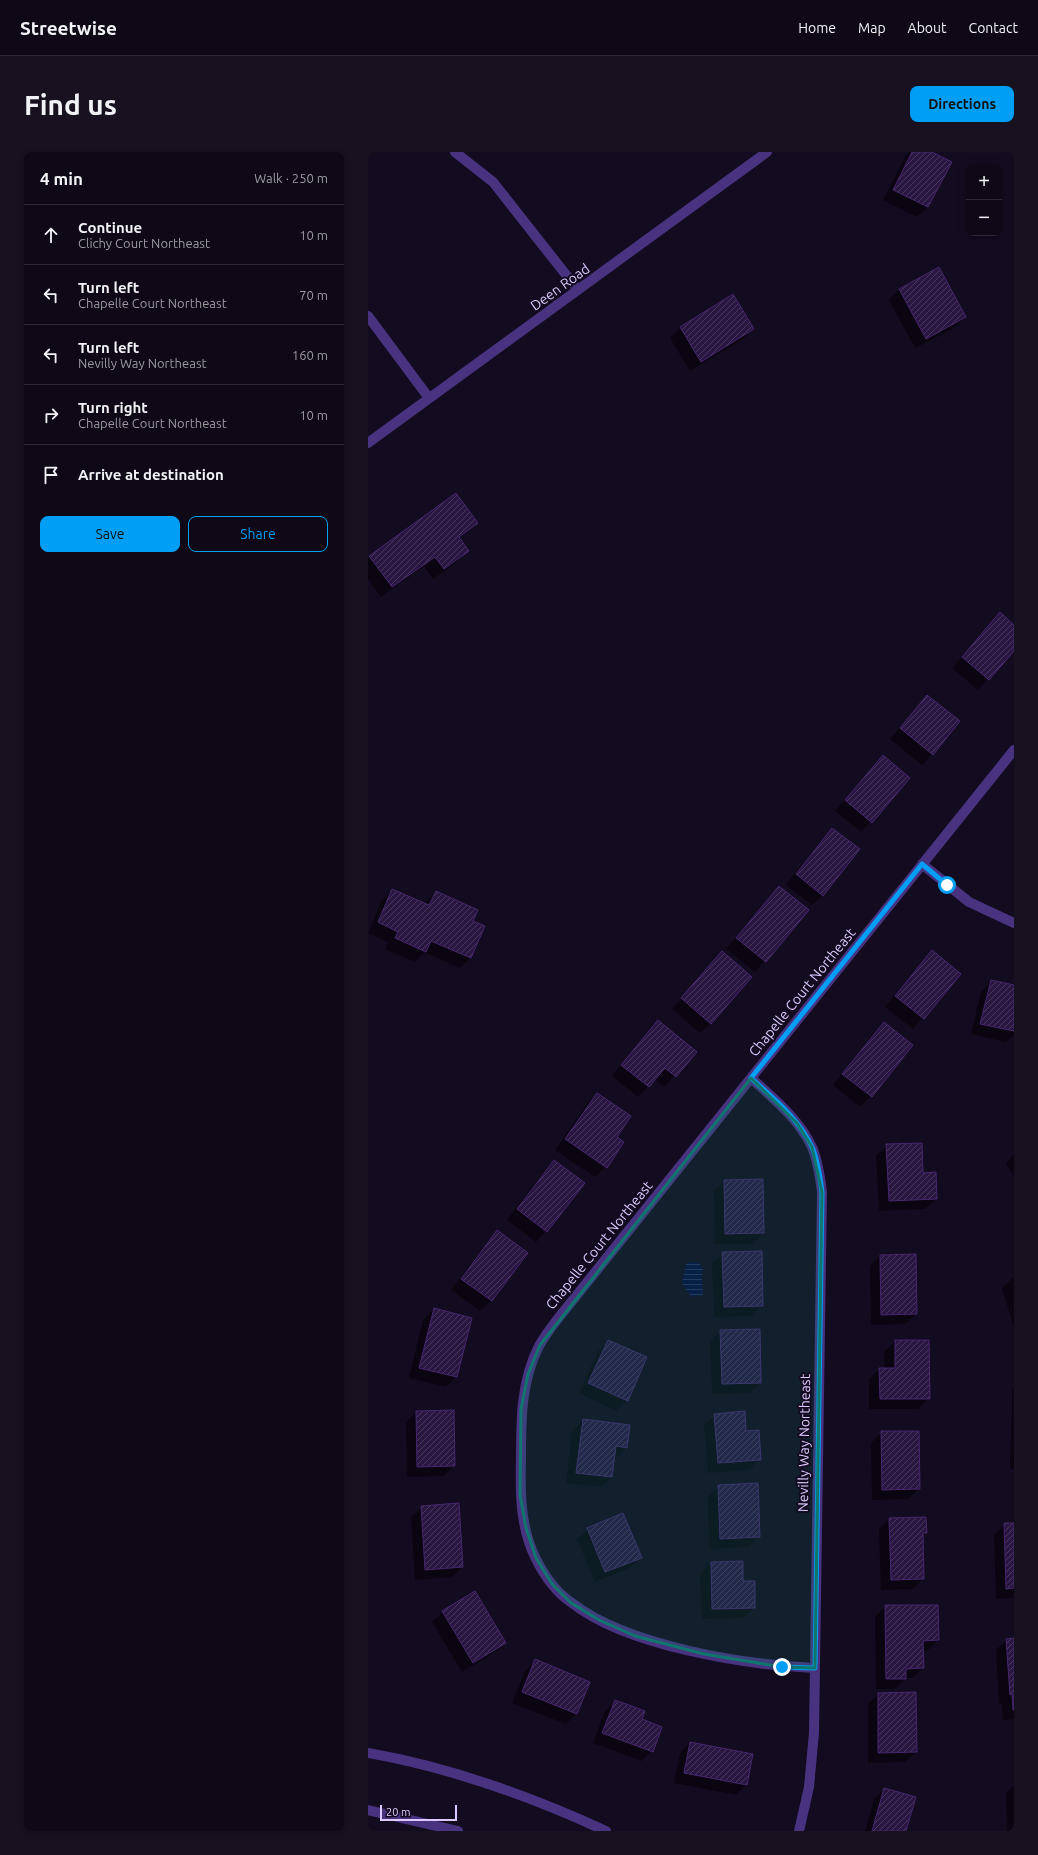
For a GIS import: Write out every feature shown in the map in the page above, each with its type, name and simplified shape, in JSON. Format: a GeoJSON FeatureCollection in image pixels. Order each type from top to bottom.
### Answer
{"type":"FeatureCollection","features":[{"type":"Feature","properties":{"kind":"street"},"geometry":{"type":"LineString","coordinates":[[455,152],[492,182],[578,290]]}},
{"type":"Feature","properties":{"kind":"street","name":"Deen Road"},"geometry":{"type":"LineString","coordinates":[[368,443],[767,152]]}},
{"type":"Feature","properties":{"kind":"street"},"geometry":{"type":"LineString","coordinates":[[368,316],[429,398]]}},
{"type":"Feature","properties":{"kind":"street","name":"Chapelle Court Northeast"},"geometry":{"type":"LineString","coordinates":[[815,1668],[782,1667],[704,1654],[635,1636],[599,1620],[571,1603],[552,1584],[536,1558],[526,1528],[520,1495],[521,1409],[528,1374],[540,1345],[560,1316],[1014,750]]}},
{"type":"Feature","properties":{"kind":"street"},"geometry":{"type":"LineString","coordinates":[[922,864],[969,902],[1014,923]]}},
{"type":"Feature","properties":{"kind":"street","name":"Nevilly Way Northeast"},"geometry":{"type":"LineString","coordinates":[[751,1078],[797,1123],[812,1147],[818,1167],[822,1192],[814,1732],[809,1787],[799,1831]]}},
{"type":"Feature","properties":{"kind":"street"},"geometry":{"type":"LineString","coordinates":[[368,1753],[417,1764],[506,1791],[553,1808],[606,1831]]}},
{"type":"Feature","properties":{"kind":"street"},"geometry":{"type":"LineString","coordinates":[[368,1810],[458,1831]]}},
{"type":"Feature","properties":{"kind":"highlighted area"},"geometry":{"type":"Polygon","coordinates":[[[751,1078],[797,1123],[812,1147],[822,1192],[815,1668],[782,1667],[704,1654],[635,1636],[599,1620],[571,1603],[552,1584],[536,1558],[526,1528],[520,1495],[521,1409],[528,1374],[540,1345],[751,1078]]]}},
{"type":"Feature","properties":{"kind":"shaded area"},"geometry":{"type":"Polygon","coordinates":[[[691,1262],[699,1263],[703,1269],[703,1295],[691,1297],[682,1283],[686,1264],[691,1262]]]}},
{"type":"Feature","properties":{"kind":"building"},"geometry":{"type":"Polygon","coordinates":[[[912,152],[932,152],[952,162],[928,207],[893,190],[912,152]]]}},
{"type":"Feature","properties":{"kind":"building"},"geometry":{"type":"Polygon","coordinates":[[[939,267],[966,317],[926,339],[899,289],[939,267]]]}},
{"type":"Feature","properties":{"kind":"building"},"geometry":{"type":"Polygon","coordinates":[[[733,294],[754,329],[701,362],[680,327],[733,294]]]}},
{"type":"Feature","properties":{"kind":"building"},"geometry":{"type":"Polygon","coordinates":[[[456,493],[478,523],[459,537],[469,551],[444,569],[435,557],[392,587],[369,556],[456,493]]]}},
{"type":"Feature","properties":{"kind":"building"},"geometry":{"type":"Polygon","coordinates":[[[1000,612],[1014,625],[1014,651],[989,680],[962,657],[1000,612]]]}},
{"type":"Feature","properties":{"kind":"building"},"geometry":{"type":"Polygon","coordinates":[[[927,695],[960,721],[933,755],[900,728],[927,695]]]}},
{"type":"Feature","properties":{"kind":"building"},"geometry":{"type":"Polygon","coordinates":[[[883,755],[910,778],[872,823],[845,800],[883,755]]]}},
{"type":"Feature","properties":{"kind":"building"},"geometry":{"type":"Polygon","coordinates":[[[832,828],[860,849],[823,896],[796,874],[832,828]]]}},
{"type":"Feature","properties":{"kind":"building"},"geometry":{"type":"Polygon","coordinates":[[[779,886],[809,910],[766,962],[736,938],[779,886]]]}},
{"type":"Feature","properties":{"kind":"building"},"geometry":{"type":"Polygon","coordinates":[[[392,889],[429,905],[436,891],[478,910],[473,921],[485,926],[471,958],[431,941],[426,952],[395,938],[398,932],[378,922],[392,889]]]}},
{"type":"Feature","properties":{"kind":"building"},"geometry":{"type":"Polygon","coordinates":[[[932,950],[961,974],[924,1019],[895,996],[932,950]]]}},
{"type":"Feature","properties":{"kind":"building"},"geometry":{"type":"Polygon","coordinates":[[[722,951],[752,977],[711,1024],[681,998],[722,951]]]}},
{"type":"Feature","properties":{"kind":"building"},"geometry":{"type":"Polygon","coordinates":[[[991,980],[1014,985],[1014,1031],[980,1024],[991,980]]]}},
{"type":"Feature","properties":{"kind":"building"},"geometry":{"type":"Polygon","coordinates":[[[658,1020],[697,1052],[676,1077],[665,1068],[649,1087],[621,1065],[658,1020]]]}},
{"type":"Feature","properties":{"kind":"building"},"geometry":{"type":"Polygon","coordinates":[[[884,1022],[913,1045],[872,1097],[842,1074],[884,1022]]]}},
{"type":"Feature","properties":{"kind":"building"},"geometry":{"type":"Polygon","coordinates":[[[597,1093],[631,1116],[617,1137],[624,1142],[607,1168],[565,1139],[597,1093]]]}},
{"type":"Feature","properties":{"kind":"building"},"geometry":{"type":"Polygon","coordinates":[[[922,1143],[923,1173],[936,1172],[937,1199],[889,1201],[886,1144],[922,1143]]]}},
{"type":"Feature","properties":{"kind":"building"},"geometry":{"type":"Polygon","coordinates":[[[554,1160],[585,1183],[547,1232],[517,1209],[554,1160]]]}},
{"type":"Feature","properties":{"kind":"building"},"geometry":{"type":"Polygon","coordinates":[[[763,1179],[764,1233],[725,1234],[724,1180],[763,1179]]]}},
{"type":"Feature","properties":{"kind":"building"},"geometry":{"type":"Polygon","coordinates":[[[497,1230],[528,1253],[492,1301],[461,1279],[497,1230]]]}},
{"type":"Feature","properties":{"kind":"building"},"geometry":{"type":"Polygon","coordinates":[[[762,1251],[763,1306],[724,1307],[722,1252],[762,1251]]]}},
{"type":"Feature","properties":{"kind":"building"},"geometry":{"type":"Polygon","coordinates":[[[916,1254],[917,1314],[881,1315],[880,1255],[916,1254]]]}},
{"type":"Feature","properties":{"kind":"building"},"geometry":{"type":"Polygon","coordinates":[[[434,1308],[472,1318],[457,1377],[419,1368],[434,1308]]]}},
{"type":"Feature","properties":{"kind":"building"},"geometry":{"type":"Polygon","coordinates":[[[760,1329],[761,1383],[722,1384],[720,1330],[760,1329]]]}},
{"type":"Feature","properties":{"kind":"building"},"geometry":{"type":"Polygon","coordinates":[[[608,1340],[647,1357],[628,1401],[588,1383],[608,1340]]]}},
{"type":"Feature","properties":{"kind":"building"},"geometry":{"type":"Polygon","coordinates":[[[895,1340],[929,1340],[930,1399],[880,1399],[879,1368],[895,1368],[895,1340]]]}},
{"type":"Feature","properties":{"kind":"building"},"geometry":{"type":"Polygon","coordinates":[[[454,1410],[455,1466],[417,1467],[416,1411],[454,1410]]]}},
{"type":"Feature","properties":{"kind":"building"},"geometry":{"type":"Polygon","coordinates":[[[745,1411],[746,1431],[759,1430],[761,1460],[718,1463],[714,1414],[745,1411]]]}},
{"type":"Feature","properties":{"kind":"building"},"geometry":{"type":"Polygon","coordinates":[[[583,1419],[630,1425],[627,1448],[616,1446],[612,1477],[576,1473],[583,1419]]]}},
{"type":"Feature","properties":{"kind":"building"},"geometry":{"type":"Polygon","coordinates":[[[881,1431],[919,1431],[920,1489],[882,1490],[881,1431]]]}},
{"type":"Feature","properties":{"kind":"building"},"geometry":{"type":"Polygon","coordinates":[[[758,1483],[760,1537],[720,1539],[718,1485],[758,1483]]]}},
{"type":"Feature","properties":{"kind":"building"},"geometry":{"type":"Polygon","coordinates":[[[459,1503],[463,1567],[425,1570],[421,1506],[459,1503]]]}},
{"type":"Feature","properties":{"kind":"building"},"geometry":{"type":"Polygon","coordinates":[[[623,1513],[642,1558],[605,1572],[587,1528],[623,1513]]]}},
{"type":"Feature","properties":{"kind":"building"},"geometry":{"type":"Polygon","coordinates":[[[926,1517],[927,1533],[923,1533],[924,1579],[891,1580],[889,1518],[926,1517]]]}},
{"type":"Feature","properties":{"kind":"building"},"geometry":{"type":"Polygon","coordinates":[[[1004,1523],[1014,1523],[1014,1588],[1006,1589],[1004,1523]]]}},
{"type":"Feature","properties":{"kind":"building"},"geometry":{"type":"Polygon","coordinates":[[[743,1561],[743,1581],[755,1581],[755,1608],[712,1609],[711,1562],[743,1561]]]}},
{"type":"Feature","properties":{"kind":"building"},"geometry":{"type":"Polygon","coordinates":[[[475,1591],[506,1643],[473,1663],[442,1611],[475,1591]]]}},
{"type":"Feature","properties":{"kind":"building"},"geometry":{"type":"Polygon","coordinates":[[[885,1605],[938,1605],[939,1640],[923,1641],[924,1668],[906,1669],[906,1679],[886,1679],[885,1605]]]}},
{"type":"Feature","properties":{"kind":"building"},"geometry":{"type":"Polygon","coordinates":[[[1014,1638],[1013,1710],[1012,1694],[1010,1695],[1006,1639],[1014,1638]]]}},
{"type":"Feature","properties":{"kind":"building"},"geometry":{"type":"Polygon","coordinates":[[[535,1659],[590,1682],[577,1714],[522,1692],[535,1659]]]}},
{"type":"Feature","properties":{"kind":"building"},"geometry":{"type":"Polygon","coordinates":[[[916,1692],[917,1752],[878,1753],[878,1693],[916,1692]]]}},
{"type":"Feature","properties":{"kind":"building"},"geometry":{"type":"Polygon","coordinates":[[[615,1700],[645,1711],[642,1719],[662,1727],[653,1752],[602,1733],[615,1700]]]}},
{"type":"Feature","properties":{"kind":"building"},"geometry":{"type":"Polygon","coordinates":[[[690,1742],[753,1754],[747,1785],[684,1773],[690,1742]]]}},
{"type":"Feature","properties":{"kind":"building"},"geometry":{"type":"Polygon","coordinates":[[[884,1788],[916,1797],[906,1831],[872,1831],[884,1788]]]}},
{"type":"Feature","properties":{"kind":"route"},"geometry":{"type":"LineString","coordinates":[[782,1667],[815,1668],[822,1192],[818,1167],[812,1147],[797,1123],[751,1078],[922,864],[947,885]]}}]}
